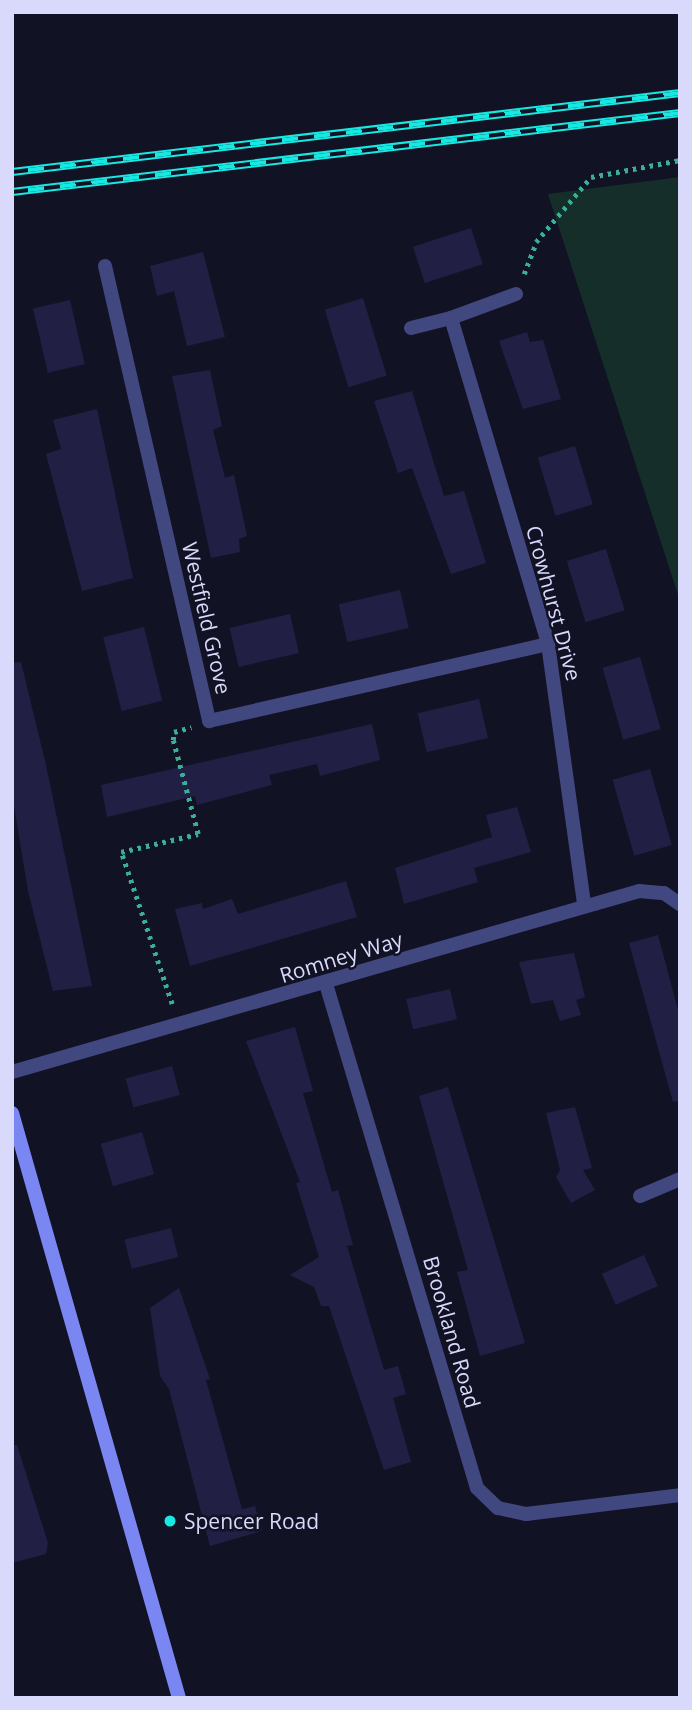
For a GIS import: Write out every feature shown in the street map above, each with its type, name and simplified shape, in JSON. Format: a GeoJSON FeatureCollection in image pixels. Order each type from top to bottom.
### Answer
{"type":"FeatureCollection","features":[{"type":"Feature","properties":{"kind":"street","name":"Westfield Grove"},"geometry":{"type":"LineString","coordinates":[[105,266],[209,721],[548,644]]}},
{"type":"Feature","properties":{"kind":"street"},"geometry":{"type":"LineString","coordinates":[[411,328],[451,318],[516,294]]}},
{"type":"Feature","properties":{"kind":"street","name":"Crowhurst Drive"},"geometry":{"type":"LineString","coordinates":[[451,318],[548,644],[584,905]]}},
{"type":"Feature","properties":{"kind":"street","name":"Romney Way"},"geometry":{"type":"LineString","coordinates":[[12,1073],[180,1028],[584,905],[639,891],[664,893],[680,904]]}},
{"type":"Feature","properties":{"kind":"street","name":"Brookland Road"},"geometry":{"type":"LineString","coordinates":[[326,984],[477,1488],[498,1508],[526,1514],[680,1495]]}},
{"type":"Feature","properties":{"kind":"street"},"geometry":{"type":"LineString","coordinates":[[12,1113],[179,1698]]}},
{"type":"Feature","properties":{"kind":"street"},"geometry":{"type":"LineString","coordinates":[[640,1196],[680,1179]]}},
{"type":"Feature","properties":{"kind":"path"},"geometry":{"type":"LineString","coordinates":[[516,294],[536,242],[591,177],[680,160]]}},
{"type":"Feature","properties":{"kind":"path"},"geometry":{"type":"LineString","coordinates":[[180,1028],[121,852],[198,834],[173,740],[174,732],[209,721]]}},
{"type":"Feature","properties":{"kind":"green space"},"geometry":{"type":"Polygon","coordinates":[[[680,177],[680,601],[548,194],[680,177]]]}},
{"type":"Feature","properties":{"kind":"building"},"geometry":{"type":"Polygon","coordinates":[[[471,228],[483,264],[425,283],[413,247],[471,228]]]}},
{"type":"Feature","properties":{"kind":"building"},"geometry":{"type":"Polygon","coordinates":[[[203,252],[225,337],[187,346],[174,291],[157,296],[150,266],[203,252]]]}},
{"type":"Feature","properties":{"kind":"building"},"geometry":{"type":"Polygon","coordinates":[[[363,298],[387,375],[348,387],[325,310],[363,298]]]}},
{"type":"Feature","properties":{"kind":"building"},"geometry":{"type":"Polygon","coordinates":[[[70,300],[85,364],[48,373],[33,309],[70,300]]]}},
{"type":"Feature","properties":{"kind":"building"},"geometry":{"type":"Polygon","coordinates":[[[527,332],[530,342],[543,340],[561,399],[523,409],[499,341],[527,332]]]}},
{"type":"Feature","properties":{"kind":"building"},"geometry":{"type":"Polygon","coordinates":[[[210,370],[222,426],[213,430],[225,478],[234,475],[247,536],[239,539],[240,552],[211,558],[172,376],[210,370]]]}},
{"type":"Feature","properties":{"kind":"building"},"geometry":{"type":"Polygon","coordinates":[[[412,391],[444,496],[464,491],[486,563],[451,574],[412,468],[398,473],[374,401],[412,391]]]}},
{"type":"Feature","properties":{"kind":"building"},"geometry":{"type":"Polygon","coordinates":[[[97,409],[133,578],[82,591],[46,454],[61,449],[53,420],[97,409]]]}},
{"type":"Feature","properties":{"kind":"building"},"geometry":{"type":"Polygon","coordinates":[[[575,446],[593,504],[556,516],[538,457],[575,446]]]}},
{"type":"Feature","properties":{"kind":"building"},"geometry":{"type":"Polygon","coordinates":[[[606,549],[625,610],[586,622],[567,561],[606,549]]]}},
{"type":"Feature","properties":{"kind":"building"},"geometry":{"type":"Polygon","coordinates":[[[400,590],[409,628],[347,642],[339,604],[400,590]]]}},
{"type":"Feature","properties":{"kind":"building"},"geometry":{"type":"Polygon","coordinates":[[[290,614],[299,653],[239,667],[230,628],[290,614]]]}},
{"type":"Feature","properties":{"kind":"building"},"geometry":{"type":"Polygon","coordinates":[[[144,627],[162,701],[122,711],[103,637],[144,627]]]}},
{"type":"Feature","properties":{"kind":"building"},"geometry":{"type":"Polygon","coordinates":[[[640,657],[661,729],[623,740],[603,668],[640,657]]]}},
{"type":"Feature","properties":{"kind":"building"},"geometry":{"type":"Polygon","coordinates":[[[21,662],[46,765],[92,986],[53,991],[28,891],[12,794],[12,663],[21,662]]]}},
{"type":"Feature","properties":{"kind":"building"},"geometry":{"type":"Polygon","coordinates":[[[479,699],[488,738],[427,752],[418,713],[479,699]]]}},
{"type":"Feature","properties":{"kind":"building"},"geometry":{"type":"Polygon","coordinates":[[[372,724],[380,760],[320,776],[317,764],[269,775],[272,785],[197,805],[195,796],[107,817],[101,785],[372,724]]]}},
{"type":"Feature","properties":{"kind":"building"},"geometry":{"type":"Polygon","coordinates":[[[650,769],[672,845],[634,856],[613,780],[650,769]]]}},
{"type":"Feature","properties":{"kind":"building"},"geometry":{"type":"Polygon","coordinates":[[[517,807],[531,852],[474,868],[478,882],[404,904],[395,868],[492,837],[486,815],[517,807]]]}},
{"type":"Feature","properties":{"kind":"building"},"geometry":{"type":"Polygon","coordinates":[[[346,881],[357,917],[190,966],[175,909],[202,903],[203,909],[232,899],[238,914],[346,881]]]}},
{"type":"Feature","properties":{"kind":"building"},"geometry":{"type":"Polygon","coordinates":[[[658,935],[680,1017],[680,1101],[673,1102],[629,943],[658,935]]]}},
{"type":"Feature","properties":{"kind":"building"},"geometry":{"type":"Polygon","coordinates":[[[574,953],[585,997],[576,1000],[581,1015],[560,1021],[553,1000],[531,1004],[519,962],[574,953]]]}},
{"type":"Feature","properties":{"kind":"building"},"geometry":{"type":"Polygon","coordinates":[[[450,989],[457,1019],[413,1029],[406,999],[450,989]]]}},
{"type":"Feature","properties":{"kind":"building"},"geometry":{"type":"Polygon","coordinates":[[[295,1027],[313,1091],[303,1093],[332,1192],[338,1190],[353,1245],[347,1246],[384,1370],[398,1366],[406,1394],[393,1398],[411,1462],[384,1470],[329,1306],[321,1306],[314,1287],[290,1275],[319,1257],[296,1183],[300,1182],[246,1041],[295,1027]]]}},
{"type":"Feature","properties":{"kind":"building"},"geometry":{"type":"Polygon","coordinates":[[[172,1066],[180,1095],[133,1107],[126,1078],[172,1066]]]}},
{"type":"Feature","properties":{"kind":"building"},"geometry":{"type":"Polygon","coordinates":[[[448,1087],[525,1343],[480,1356],[457,1272],[468,1270],[419,1096],[448,1087]]]}},
{"type":"Feature","properties":{"kind":"building"},"geometry":{"type":"Polygon","coordinates":[[[575,1107],[592,1168],[583,1170],[595,1190],[571,1203],[556,1177],[560,1170],[546,1113],[575,1107]]]}},
{"type":"Feature","properties":{"kind":"building"},"geometry":{"type":"Polygon","coordinates":[[[142,1132],[154,1174],[113,1186],[101,1144],[142,1132]]]}},
{"type":"Feature","properties":{"kind":"building"},"geometry":{"type":"Polygon","coordinates":[[[171,1228],[178,1257],[132,1269],[124,1240],[171,1228]]]}},
{"type":"Feature","properties":{"kind":"building"},"geometry":{"type":"Polygon","coordinates":[[[644,1255],[658,1286],[616,1305],[602,1274],[644,1255]]]}},
{"type":"Feature","properties":{"kind":"building"},"geometry":{"type":"Polygon","coordinates":[[[179,1288],[210,1379],[206,1380],[242,1509],[255,1506],[262,1531],[210,1546],[169,1389],[160,1376],[150,1308],[179,1288]]]}},
{"type":"Feature","properties":{"kind":"building"},"geometry":{"type":"Polygon","coordinates":[[[12,1445],[17,1445],[48,1543],[46,1554],[12,1563],[12,1445]]]}},
{"type":"Feature","properties":{"kind":"railway"},"geometry":{"type":"LineString","coordinates":[[12,172],[680,93]]}},
{"type":"Feature","properties":{"kind":"railway"},"geometry":{"type":"LineString","coordinates":[[12,192],[680,113]]}},
{"type":"Feature","properties":{"kind":"place","name":"Spencer Road"},"geometry":{"type":"Point","coordinates":[170,1521]}}]}
